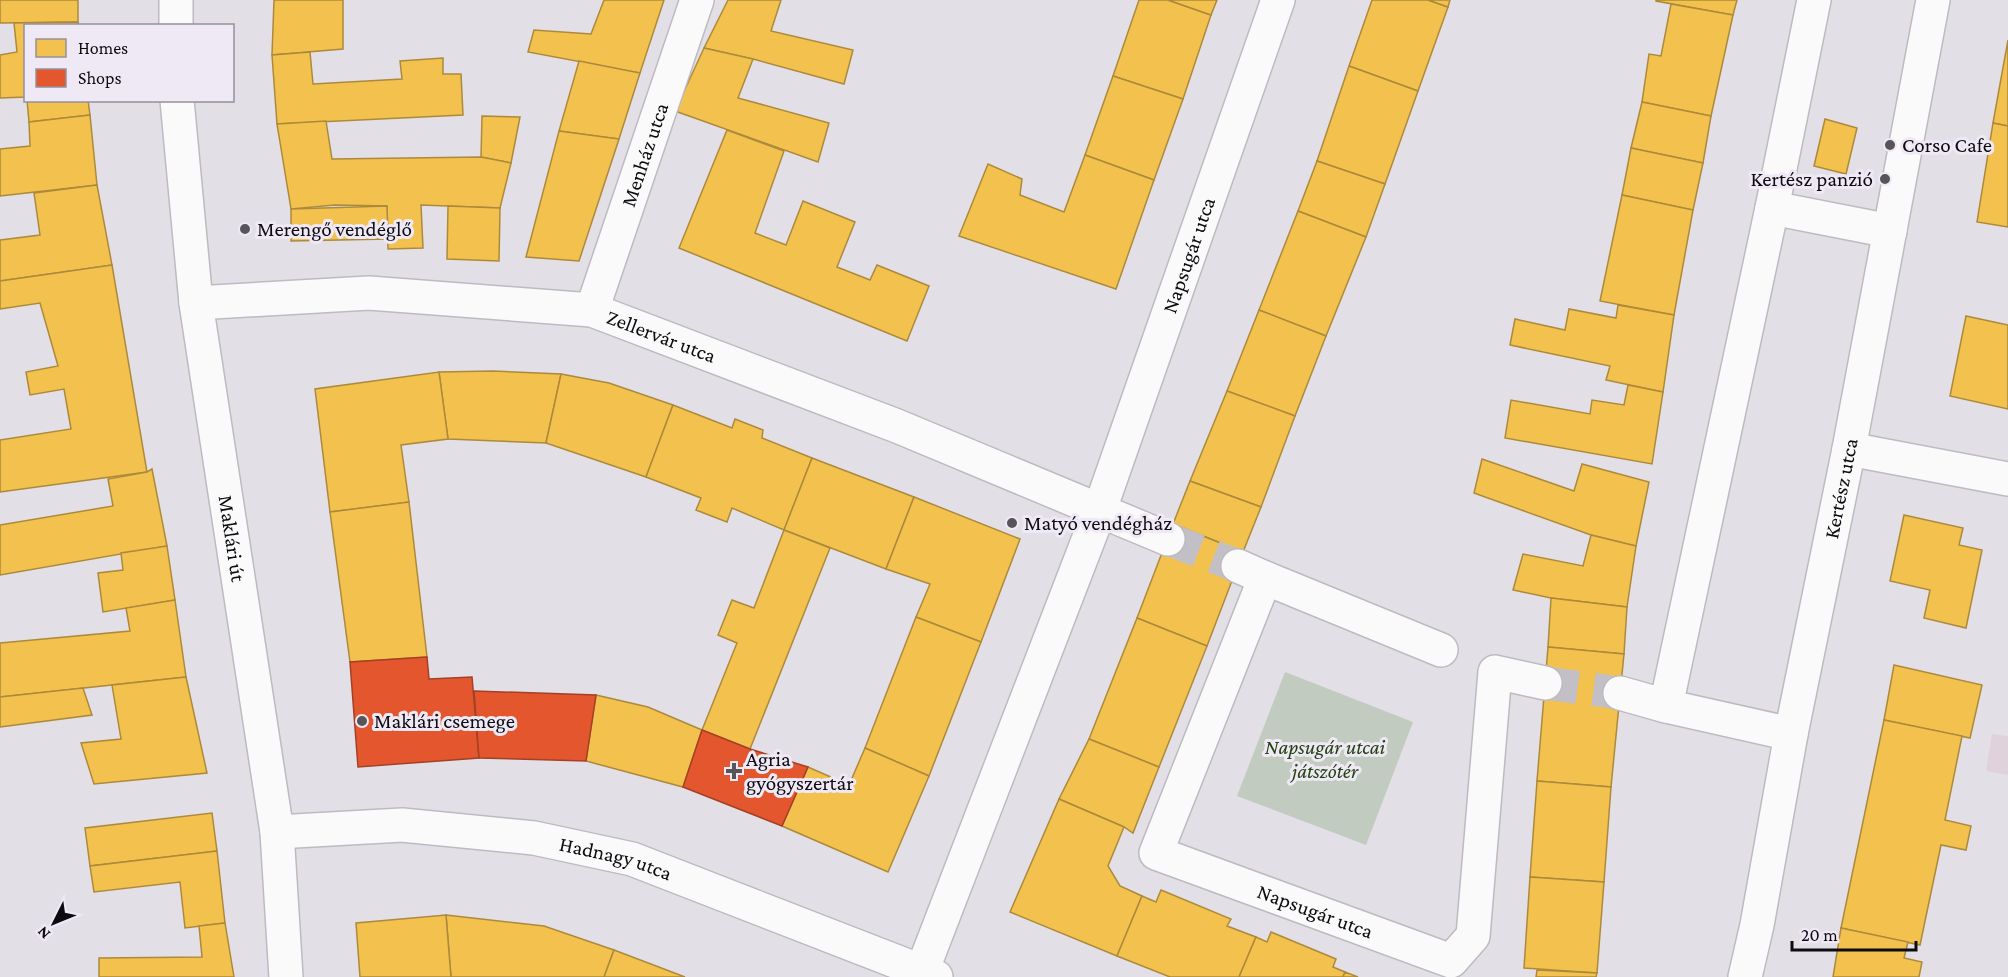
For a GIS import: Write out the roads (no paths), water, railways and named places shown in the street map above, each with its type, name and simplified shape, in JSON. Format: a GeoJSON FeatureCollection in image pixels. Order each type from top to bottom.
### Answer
{"type":"FeatureCollection","features":[{"type":"Feature","properties":{"kind":"street"},"geometry":{"type":"LineString","coordinates":[[176,0],[176,24]]}},
{"type":"Feature","properties":{"kind":"street","name":"Menház utca"},"geometry":{"type":"LineString","coordinates":[[592,310],[697,0]]}},
{"type":"Feature","properties":{"kind":"street","name":"Napsugár utca"},"geometry":{"type":"LineString","coordinates":[[929,974],[1099,512],[1278,0]]}},
{"type":"Feature","properties":{"kind":"street"},"geometry":{"type":"LineString","coordinates":[[1666,706],[1814,0]]}},
{"type":"Feature","properties":{"kind":"street","name":"Kertész utca"},"geometry":{"type":"LineString","coordinates":[[1745,977],[1757,925],[1791,734],[1849,449],[1933,0]]}},
{"type":"Feature","properties":{"kind":"street","name":"Maklári út"},"geometry":{"type":"LineString","coordinates":[[177,102],[196,303],[277,832],[286,977]]}},
{"type":"Feature","properties":{"kind":"street"},"geometry":{"type":"LineString","coordinates":[[1772,208],[1890,231]]}},
{"type":"Feature","properties":{"kind":"street","name":"Zellervár utca"},"geometry":{"type":"LineString","coordinates":[[196,303],[369,293],[592,310],[897,426],[1099,512]]}},
{"type":"Feature","properties":{"kind":"street"},"geometry":{"type":"LineString","coordinates":[[1849,449],[2008,479]]}},
{"type":"Feature","properties":{"kind":"street"},"geometry":{"type":"LineString","coordinates":[[1099,512],[1168,539]]}},
{"type":"Feature","properties":{"kind":"street","name":"Napsugár utca"},"geometry":{"type":"LineString","coordinates":[[1441,650],[1252,572],[1156,853],[1451,961],[1473,936],[1495,672],[1545,683]]}},
{"type":"Feature","properties":{"kind":"street"},"geometry":{"type":"LineString","coordinates":[[1620,693],[1666,706],[1791,734]]}},
{"type":"Feature","properties":{"kind":"street","name":"Hadnagy utca"},"geometry":{"type":"LineString","coordinates":[[277,832],[402,825],[534,838],[632,859],[929,974]]}},
{"type":"Feature","properties":{"kind":"tunnel"},"geometry":{"type":"LineString","coordinates":[[1168,539],[1238,566]]}},
{"type":"Feature","properties":{"kind":"tunnel"},"geometry":{"type":"LineString","coordinates":[[1545,683],[1620,693]]}},
{"type":"Feature","properties":{"kind":"place","name":"Corso Cafe"},"geometry":{"type":"Point","coordinates":[1890,145]}},
{"type":"Feature","properties":{"kind":"place","name":"Kertész panzió"},"geometry":{"type":"Point","coordinates":[1885,179]}},
{"type":"Feature","properties":{"kind":"place","name":"Merengő vendéglő"},"geometry":{"type":"Point","coordinates":[245,229]}},
{"type":"Feature","properties":{"kind":"place","name":"Matyó vendégház"},"geometry":{"type":"Point","coordinates":[1012,523]}},
{"type":"Feature","properties":{"kind":"place","name":"Maklári csemege"},"geometry":{"type":"Point","coordinates":[362,721]}},
{"type":"Feature","properties":{"kind":"place","name":"Agria gyógyszertár"},"geometry":{"type":"Point","coordinates":[734,771]}},
{"type":"Feature","properties":{"kind":"park label","name":"Napsugár utcai játszótér"},"geometry":{"type":"Point","coordinates":[1325,759]}}]}
